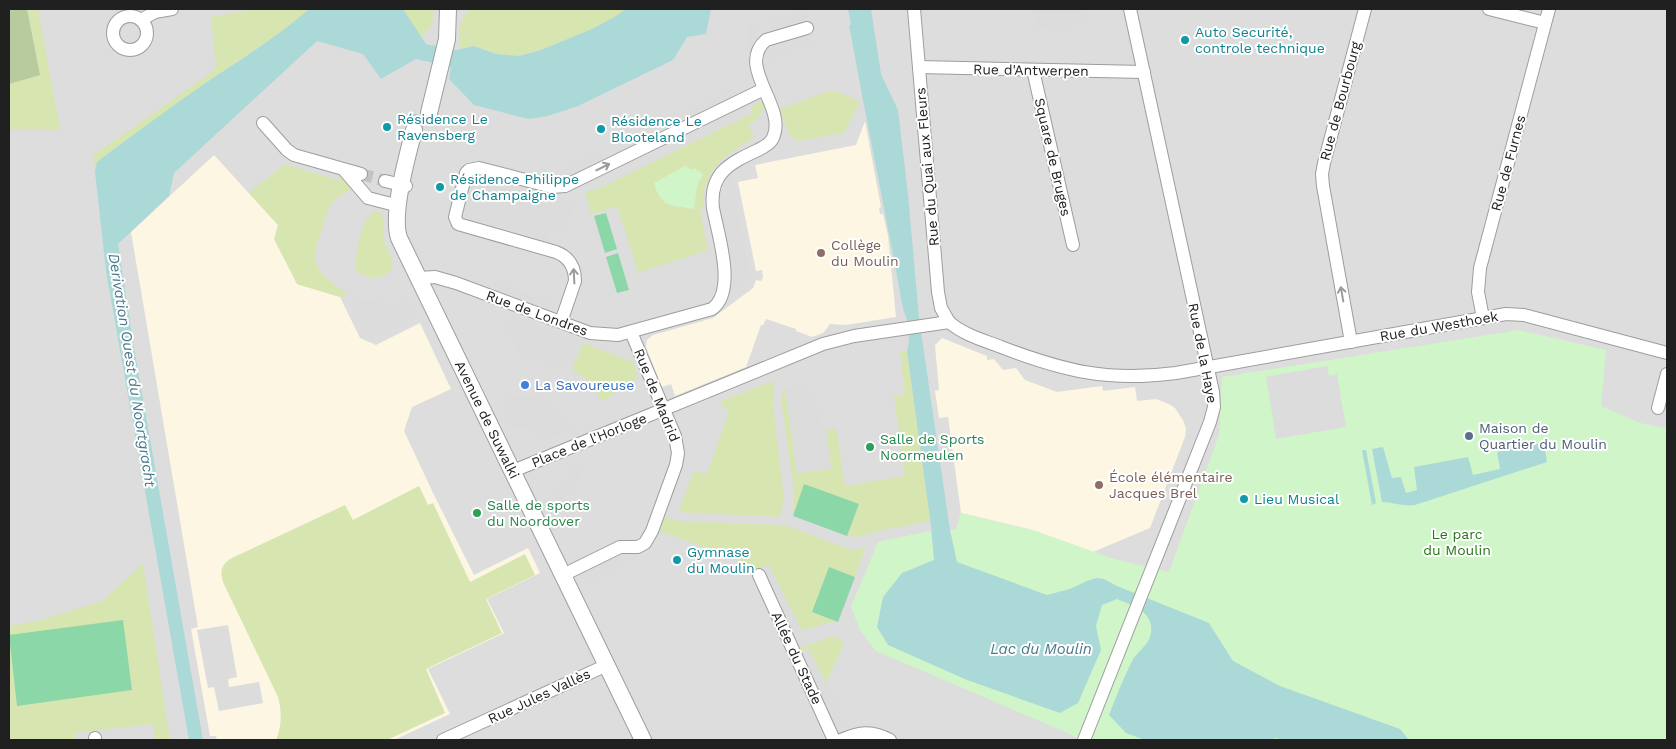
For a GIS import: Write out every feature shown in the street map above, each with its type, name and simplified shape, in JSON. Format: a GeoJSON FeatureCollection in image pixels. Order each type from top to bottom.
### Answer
{"type":"FeatureCollection","features":[{"type":"Feature","properties":{"kind":"street"},"geometry":{"type":"LineString","coordinates":[[141,20],[155,12],[172,9]]}},
{"type":"Feature","properties":{"kind":"street"},"geometry":{"type":"LineString","coordinates":[[424,112],[448,27],[447,9]]}},
{"type":"Feature","properties":{"kind":"street","name":"Rue du Quai aux Fleurs"},"geometry":{"type":"LineString","coordinates":[[914,9],[938,292],[942,308],[950,322]]}},
{"type":"Feature","properties":{"kind":"street","name":"Rue de la Haye"},"geometry":{"type":"LineString","coordinates":[[1084,740],[1214,411],[1214,398],[1208,368],[1130,9]]}},
{"type":"Feature","properties":{"kind":"street","name":"Rue de Bourbourg"},"geometry":{"type":"LineString","coordinates":[[1351,342],[1329,225],[1322,174],[1365,9]]}},
{"type":"Feature","properties":{"kind":"street"},"geometry":{"type":"LineString","coordinates":[[1489,9],[1545,23]]}},
{"type":"Feature","properties":{"kind":"street","name":"Rue de Furnes"},"geometry":{"type":"LineString","coordinates":[[1483,318],[1478,292],[1480,268],[1549,9]]}},
{"type":"Feature","properties":{"kind":"street"},"geometry":{"type":"LineString","coordinates":[[561,322],[575,281],[574,268],[561,254],[553,250],[460,225],[456,222],[455,217],[466,174],[473,168],[482,168],[559,188],[764,89],[756,63],[762,44],[771,38],[807,28]]}},
{"type":"Feature","properties":{"kind":"street","name":"Rue d'Antwerpen"},"geometry":{"type":"LineString","coordinates":[[919,67],[1144,72]]}},
{"type":"Feature","properties":{"kind":"street","name":"Square de Bruges"},"geometry":{"type":"LineString","coordinates":[[1033,70],[1073,245]]}},
{"type":"Feature","properties":{"kind":"street","name":"Rue de Londres"},"geometry":{"type":"LineString","coordinates":[[419,278],[435,277],[456,283],[596,334],[613,336],[712,310],[723,293],[726,280],[713,208],[714,185],[726,167],[766,145],[775,133],[774,117],[764,89]]}},
{"type":"Feature","properties":{"kind":"street"},"geometry":{"type":"LineString","coordinates":[[263,123],[287,150],[294,155],[361,174]]}},
{"type":"Feature","properties":{"kind":"street","name":"Avenue de Suwalki"},"geometry":{"type":"LineString","coordinates":[[419,132],[399,206],[396,223],[398,233],[643,740]]}},
{"type":"Feature","properties":{"kind":"street"},"geometry":{"type":"LineString","coordinates":[[344,170],[368,198],[399,206]]}},
{"type":"Feature","properties":{"kind":"street"},"geometry":{"type":"LineString","coordinates":[[385,181],[404,185]]}},
{"type":"Feature","properties":{"kind":"street","name":"Rue du Westhoek"},"geometry":{"type":"LineString","coordinates":[[950,322],[965,333],[1030,358],[1085,373],[1110,376],[1148,377],[1208,368],[1506,314],[1518,314],[1667,353]]}},
{"type":"Feature","properties":{"kind":"street","name":"Place de l'Horloge"},"geometry":{"type":"LineString","coordinates":[[513,471],[823,344],[846,337],[950,322]]}},
{"type":"Feature","properties":{"kind":"street","name":"Rue de Madrid"},"geometry":{"type":"LineString","coordinates":[[563,574],[620,547],[638,547],[647,541],[660,511],[678,457],[676,441],[631,332]]}},
{"type":"Feature","properties":{"kind":"street"},"geometry":{"type":"LineString","coordinates":[[1658,408],[1667,374]]}},
{"type":"Feature","properties":{"kind":"street","name":"Allée du Stade"},"geometry":{"type":"LineString","coordinates":[[759,575],[834,740]]}},
{"type":"Feature","properties":{"kind":"street","name":"Rue Jules Vallès"},"geometry":{"type":"LineString","coordinates":[[443,740],[607,664]]}},
{"type":"Feature","properties":{"kind":"street"},"geometry":{"type":"LineString","coordinates":[[841,740],[862,732],[890,740]]}},
{"type":"Feature","properties":{"kind":"shaded area"},"geometry":{"type":"Polygon","coordinates":[[[9,9],[1667,9],[1667,740],[9,740],[9,9]]]}},
{"type":"Feature","properties":{"kind":"shaded area"},"geometry":{"type":"Polygon","coordinates":[[[1033,9],[1085,9],[1088,24],[1037,28],[1033,9]]]}},
{"type":"Feature","properties":{"kind":"shaded area"},"geometry":{"type":"Polygon","coordinates":[[[807,12],[809,23],[768,29],[766,18],[807,12]]]}},
{"type":"Feature","properties":{"kind":"shaded area"},"geometry":{"type":"Polygon","coordinates":[[[750,24],[760,26],[754,51],[745,49],[750,24]]]}},
{"type":"Feature","properties":{"kind":"shaded area"},"geometry":{"type":"Polygon","coordinates":[[[810,33],[813,42],[764,61],[760,52],[810,33]]]}},
{"type":"Feature","properties":{"kind":"shaded area"},"geometry":{"type":"Polygon","coordinates":[[[733,88],[738,96],[675,127],[671,118],[733,88]]]}},
{"type":"Feature","properties":{"kind":"shaded area"},"geometry":{"type":"Polygon","coordinates":[[[745,105],[749,114],[687,144],[682,135],[745,105]]]}},
{"type":"Feature","properties":{"kind":"shaded area","name":"Collège du Moulin"},"geometry":{"type":"Polygon","coordinates":[[[865,121],[881,207],[879,208],[880,214],[883,214],[888,236],[896,317],[846,325],[830,324],[823,333],[812,337],[796,331],[796,329],[766,319],[763,325],[761,325],[746,367],[675,396],[671,384],[662,387],[646,347],[647,340],[653,335],[713,318],[753,288],[756,280],[761,281],[763,277],[762,270],[756,271],[738,182],[758,178],[755,165],[856,145],[865,121]]]}},
{"type":"Feature","properties":{"kind":"shaded area"},"geometry":{"type":"Polygon","coordinates":[[[656,125],[661,134],[620,154],[616,145],[656,125]]]}},
{"type":"Feature","properties":{"kind":"shaded area"},"geometry":{"type":"Polygon","coordinates":[[[600,152],[605,162],[564,181],[560,172],[600,152]]]}},
{"type":"Feature","properties":{"kind":"shaded area"},"geometry":{"type":"Polygon","coordinates":[[[214,155],[278,225],[297,284],[340,297],[360,338],[376,345],[420,323],[451,389],[412,407],[404,431],[434,495],[474,575],[528,548],[540,573],[487,599],[504,633],[428,669],[450,714],[394,740],[217,740],[216,736],[210,736],[191,629],[198,627],[131,232],[214,155]]]}},
{"type":"Feature","properties":{"kind":"shaded area"},"geometry":{"type":"Polygon","coordinates":[[[472,171],[559,193],[558,200],[573,204],[565,233],[549,229],[546,242],[460,220],[472,171]]]}},
{"type":"Feature","properties":{"kind":"shaded area"},"geometry":{"type":"Polygon","coordinates":[[[731,176],[751,280],[734,287],[719,198],[731,176]]]}},
{"type":"Feature","properties":{"kind":"shaded area"},"geometry":{"type":"Polygon","coordinates":[[[495,281],[556,304],[553,312],[492,289],[495,281]]]}},
{"type":"Feature","properties":{"kind":"shaded area"},"geometry":{"type":"Polygon","coordinates":[[[351,299],[383,301],[387,309],[407,301],[416,320],[370,340],[351,299]]]}},
{"type":"Feature","properties":{"kind":"shaded area"},"geometry":{"type":"Polygon","coordinates":[[[513,316],[581,341],[572,362],[563,359],[560,367],[515,351],[520,338],[507,333],[513,316]]]}},
{"type":"Feature","properties":{"kind":"shaded area","name":"École élémentaire Jacques Brel"},"geometry":{"type":"Polygon","coordinates":[[[942,338],[987,356],[987,360],[994,359],[1003,370],[1016,368],[1025,380],[1057,392],[1102,386],[1103,391],[1135,387],[1137,401],[1156,399],[1175,408],[1184,422],[1186,429],[1185,437],[1150,528],[1093,552],[1029,529],[961,513],[948,417],[939,418],[935,391],[939,390],[935,345],[942,338]]]}},
{"type":"Feature","properties":{"kind":"shaded area"},"geometry":{"type":"Polygon","coordinates":[[[1327,366],[1329,376],[1337,374],[1346,427],[1276,439],[1266,377],[1327,366]]]}},
{"type":"Feature","properties":{"kind":"shaded area"},"geometry":{"type":"Polygon","coordinates":[[[808,383],[810,398],[816,397],[820,430],[826,430],[831,469],[797,473],[785,387],[808,383]]]}},
{"type":"Feature","properties":{"kind":"shaded area"},"geometry":{"type":"Polygon","coordinates":[[[519,395],[538,397],[552,404],[559,410],[571,430],[542,441],[537,433],[531,429],[524,427],[513,428],[501,399],[519,395]]]}},
{"type":"Feature","properties":{"kind":"shaded area"},"geometry":{"type":"Polygon","coordinates":[[[574,462],[583,465],[581,475],[574,488],[557,503],[547,508],[544,500],[565,483],[574,462]]]}},
{"type":"Feature","properties":{"kind":"shaded area"},"geometry":{"type":"Polygon","coordinates":[[[621,552],[627,563],[584,584],[579,572],[621,552]]]}},
{"type":"Feature","properties":{"kind":"shaded area"},"geometry":{"type":"Polygon","coordinates":[[[768,564],[802,630],[789,636],[759,569],[768,564]]]}},
{"type":"Feature","properties":{"kind":"shaded area"},"geometry":{"type":"Polygon","coordinates":[[[228,625],[237,677],[228,679],[229,687],[259,682],[263,703],[219,711],[214,687],[208,688],[197,630],[228,625]]]}},
{"type":"Feature","properties":{"kind":"shaded area"},"geometry":{"type":"Polygon","coordinates":[[[809,649],[846,727],[837,731],[799,653],[809,649]]]}},
{"type":"Feature","properties":{"kind":"green space"},"geometry":{"type":"Polygon","coordinates":[[[9,9],[27,9],[40,75],[9,84],[9,9]]]}},
{"type":"Feature","properties":{"kind":"green space"},"geometry":{"type":"Polygon","coordinates":[[[27,9],[38,9],[60,130],[9,130],[9,84],[40,75],[27,9]]]}},
{"type":"Feature","properties":{"kind":"green space"},"geometry":{"type":"Polygon","coordinates":[[[256,9],[309,9],[284,30],[203,85],[97,162],[95,172],[94,155],[216,69],[211,17],[256,9]]]}},
{"type":"Feature","properties":{"kind":"green space"},"geometry":{"type":"Polygon","coordinates":[[[403,9],[434,9],[432,26],[421,38],[403,9]]]}},
{"type":"Feature","properties":{"kind":"green space"},"geometry":{"type":"Polygon","coordinates":[[[470,9],[626,9],[592,29],[541,50],[519,56],[496,54],[474,46],[461,49],[459,38],[461,23],[470,9]]]}},
{"type":"Feature","properties":{"kind":"green space"},"geometry":{"type":"Polygon","coordinates":[[[829,91],[837,91],[860,102],[844,133],[797,141],[789,134],[780,109],[829,91]]]}},
{"type":"Feature","properties":{"kind":"green space"},"geometry":{"type":"Polygon","coordinates":[[[763,100],[767,108],[763,109],[759,118],[748,125],[754,138],[723,158],[713,170],[704,190],[704,207],[700,210],[708,250],[638,273],[617,206],[591,214],[585,192],[600,188],[753,113],[750,107],[763,100]],[[692,171],[665,204],[694,209],[697,186],[703,174],[692,171]]]}},
{"type":"Feature","properties":{"kind":"green space"},"geometry":{"type":"Polygon","coordinates":[[[285,164],[338,180],[342,174],[353,186],[330,206],[325,217],[315,256],[319,270],[323,275],[348,295],[340,297],[297,284],[274,239],[278,225],[249,193],[285,164]]]}},
{"type":"Feature","properties":{"kind":"green space"},"geometry":{"type":"Polygon","coordinates":[[[685,166],[692,170],[694,168],[703,174],[697,186],[694,209],[668,204],[660,197],[654,183],[685,166]]]}},
{"type":"Feature","properties":{"kind":"green space"},"geometry":{"type":"Polygon","coordinates":[[[375,212],[380,212],[382,215],[385,243],[391,256],[392,266],[386,275],[371,277],[358,272],[355,261],[363,227],[367,218],[375,212]]]}},
{"type":"Feature","properties":{"kind":"green space"},"geometry":{"type":"Polygon","coordinates":[[[606,213],[617,249],[605,253],[594,216],[606,213]]]}},
{"type":"Feature","properties":{"kind":"green space"},"geometry":{"type":"Polygon","coordinates":[[[618,253],[629,290],[617,293],[606,257],[618,253]]]}},
{"type":"Feature","properties":{"kind":"green space","name":"Le parc du Moulin"},"geometry":{"type":"Polygon","coordinates":[[[1519,330],[1606,350],[1601,406],[1640,423],[1667,428],[1667,740],[1080,740],[1070,734],[876,651],[860,630],[851,607],[878,542],[925,532],[956,529],[961,513],[1036,531],[1111,558],[1169,572],[1219,435],[1222,377],[1519,330]]]}},
{"type":"Feature","properties":{"kind":"green space"},"geometry":{"type":"Polygon","coordinates":[[[583,343],[633,362],[637,374],[636,379],[615,389],[616,393],[603,401],[586,379],[572,370],[583,343]]]}},
{"type":"Feature","properties":{"kind":"green space"},"geometry":{"type":"Polygon","coordinates":[[[907,351],[931,521],[877,531],[858,537],[847,536],[858,504],[804,485],[793,516],[794,491],[781,398],[785,387],[797,473],[831,469],[826,430],[836,428],[845,486],[905,476],[894,396],[905,394],[900,352],[907,351]]]}},
{"type":"Feature","properties":{"kind":"green space"},"geometry":{"type":"Polygon","coordinates":[[[774,381],[773,406],[784,498],[780,517],[678,512],[694,471],[707,474],[729,411],[723,407],[721,401],[774,381]]]}},
{"type":"Feature","properties":{"kind":"green space"},"geometry":{"type":"Polygon","coordinates":[[[804,484],[859,504],[847,536],[793,516],[804,484]]]}},
{"type":"Feature","properties":{"kind":"green space"},"geometry":{"type":"Polygon","coordinates":[[[419,486],[428,505],[433,503],[470,582],[525,554],[535,575],[486,599],[502,633],[426,669],[445,713],[387,740],[276,740],[281,719],[278,697],[223,582],[223,566],[230,559],[345,505],[353,520],[419,486]]]}},
{"type":"Feature","properties":{"kind":"green space"},"geometry":{"type":"Polygon","coordinates":[[[665,517],[679,521],[785,525],[851,550],[866,547],[855,577],[829,567],[812,612],[836,621],[802,630],[768,565],[746,575],[740,561],[660,531],[665,517]]]}},
{"type":"Feature","properties":{"kind":"green space"},"geometry":{"type":"Polygon","coordinates":[[[143,563],[170,740],[155,740],[153,724],[75,733],[75,740],[9,740],[9,626],[37,621],[103,601],[143,563]]]}},
{"type":"Feature","properties":{"kind":"green space"},"geometry":{"type":"Polygon","coordinates":[[[829,567],[855,577],[838,622],[812,612],[829,567]]]}},
{"type":"Feature","properties":{"kind":"green space"},"geometry":{"type":"Polygon","coordinates":[[[123,620],[132,690],[17,706],[9,635],[123,620]]]}},
{"type":"Feature","properties":{"kind":"green space"},"geometry":{"type":"Polygon","coordinates":[[[832,636],[841,639],[844,644],[826,683],[809,649],[799,653],[798,649],[832,636]]]}},
{"type":"Feature","properties":{"kind":"water","name":"Derivation Ouest du Noortgracht"},"geometry":{"type":"Polygon","coordinates":[[[309,9],[403,9],[426,44],[457,50],[474,46],[496,54],[519,56],[541,50],[592,29],[626,9],[711,9],[706,34],[687,37],[673,60],[578,106],[548,116],[528,119],[474,105],[449,79],[451,67],[416,59],[381,79],[363,54],[317,41],[174,173],[169,196],[118,244],[134,348],[203,740],[189,740],[106,271],[95,172],[97,162],[102,158],[191,93],[271,39],[309,9]]]}},
{"type":"Feature","properties":{"kind":"water","name":"Lac du Moulin"},"geometry":{"type":"Polygon","coordinates":[[[848,9],[871,9],[881,74],[898,110],[908,194],[919,318],[950,530],[957,562],[1047,595],[1070,589],[1096,578],[1104,579],[1209,623],[1233,661],[1280,686],[1400,729],[1409,740],[1283,740],[1276,738],[1269,740],[1145,740],[1126,733],[1109,715],[1132,661],[1149,640],[1151,629],[1150,622],[1143,612],[1117,599],[1102,605],[1096,626],[1101,650],[1078,703],[1060,713],[967,680],[888,645],[877,627],[883,597],[902,573],[934,560],[907,351],[909,340],[908,324],[903,309],[862,96],[849,25],[851,25],[848,9]]]}},
{"type":"Feature","properties":{"kind":"water"},"geometry":{"type":"Polygon","coordinates":[[[1544,443],[1547,462],[1415,505],[1382,502],[1372,449],[1383,447],[1392,478],[1401,477],[1406,493],[1417,490],[1414,467],[1468,457],[1473,475],[1500,469],[1497,452],[1544,443]]]}},
{"type":"Feature","properties":{"kind":"water"},"geometry":{"type":"Polygon","coordinates":[[[1362,450],[1366,450],[1376,503],[1372,505],[1362,450]]]}},
{"type":"Feature","properties":{"kind":"tunnel"},"geometry":{"type":"LineString","coordinates":[[414,130],[419,110]]}},
{"type":"Feature","properties":{"kind":"tunnel"},"geometry":{"type":"LineString","coordinates":[[361,174],[385,181]]}},
{"type":"Feature","properties":{"kind":"place","name":"Auto Securité, controle technique"},"geometry":{"type":"Point","coordinates":[1185,40]}},
{"type":"Feature","properties":{"kind":"place","name":"Résidence Le Ravensberg"},"geometry":{"type":"Point","coordinates":[387,127]}},
{"type":"Feature","properties":{"kind":"place","name":"Résidence Le Blooteland"},"geometry":{"type":"Point","coordinates":[601,129]}},
{"type":"Feature","properties":{"kind":"place","name":"Résidence Philippe de Champaigne"},"geometry":{"type":"Point","coordinates":[440,187]}},
{"type":"Feature","properties":{"kind":"place","name":"Collège du Moulin"},"geometry":{"type":"Point","coordinates":[821,253]}},
{"type":"Feature","properties":{"kind":"place","name":"La Savoureuse"},"geometry":{"type":"Point","coordinates":[525,385]}},
{"type":"Feature","properties":{"kind":"place","name":"Maison de Quartier du Moulin"},"geometry":{"type":"Point","coordinates":[1469,436]}},
{"type":"Feature","properties":{"kind":"place","name":"Salle de Sports Noormeulen"},"geometry":{"type":"Point","coordinates":[870,447]}},
{"type":"Feature","properties":{"kind":"place","name":"École élémentaire Jacques Brel"},"geometry":{"type":"Point","coordinates":[1099,485]}},
{"type":"Feature","properties":{"kind":"place","name":"Lieu Musical"},"geometry":{"type":"Point","coordinates":[1244,499]}},
{"type":"Feature","properties":{"kind":"place","name":"Salle de sports du Noordover"},"geometry":{"type":"Point","coordinates":[477,513]}},
{"type":"Feature","properties":{"kind":"place","name":"Gymnase du Moulin"},"geometry":{"type":"Point","coordinates":[677,560]}}]}
